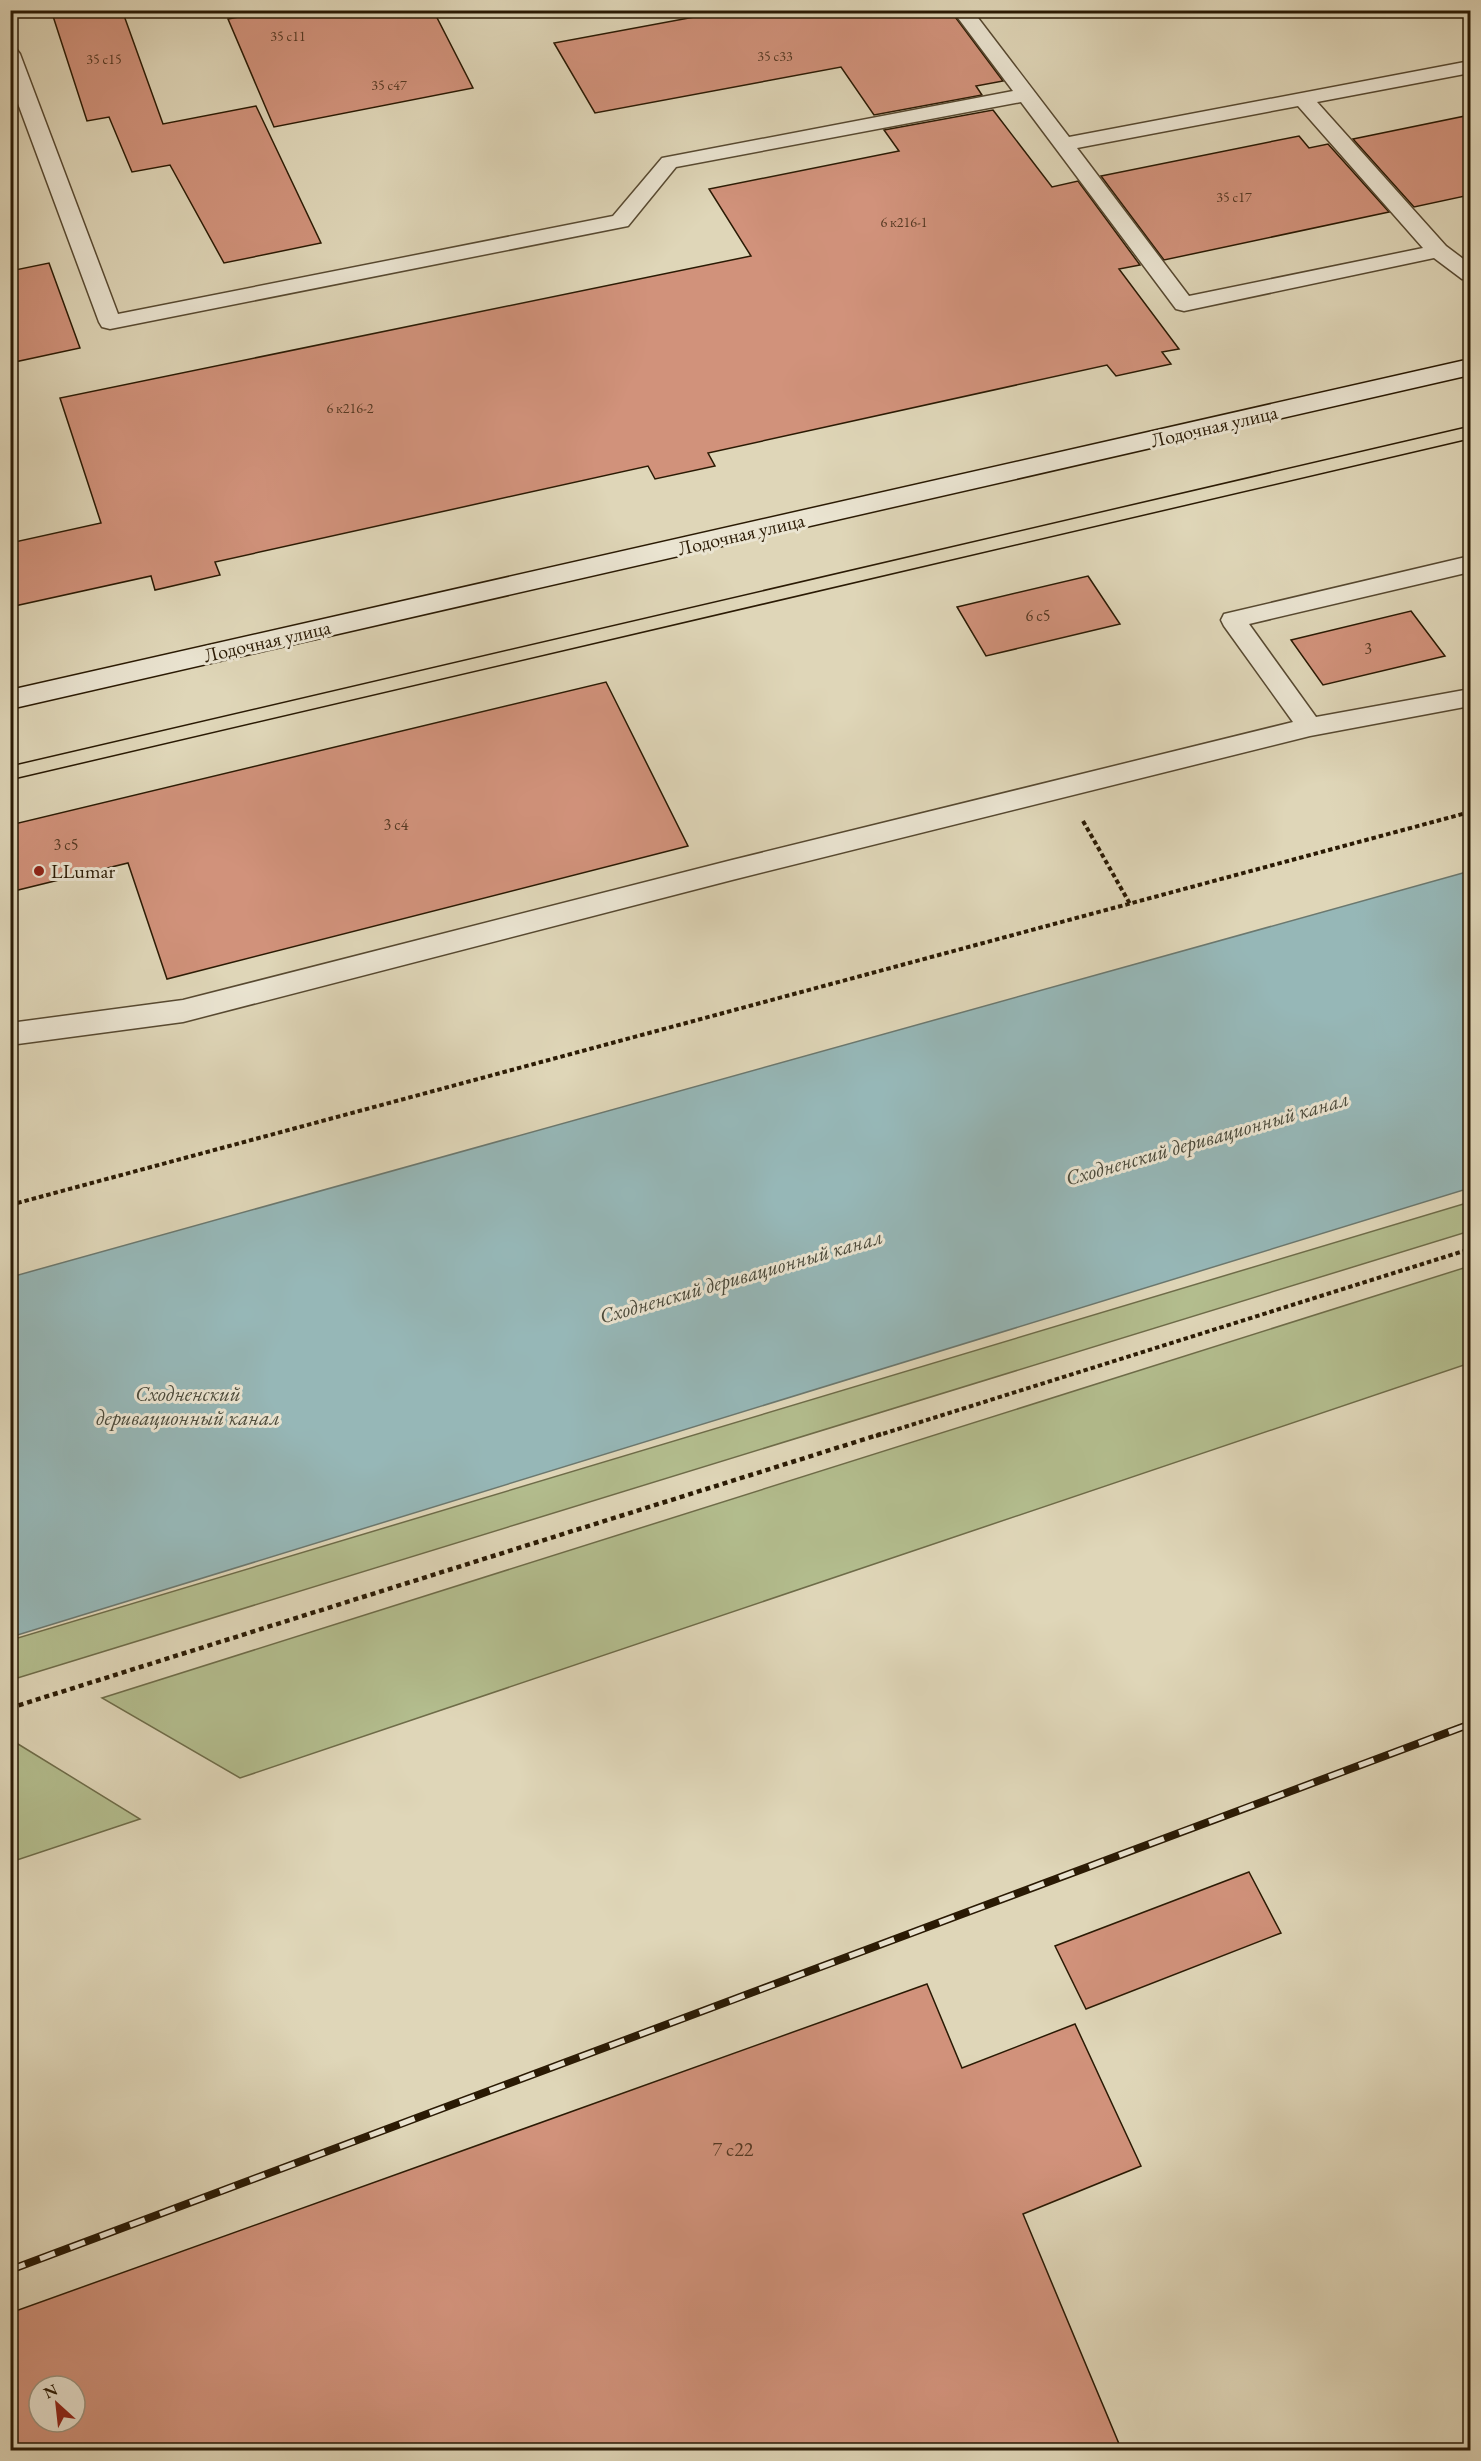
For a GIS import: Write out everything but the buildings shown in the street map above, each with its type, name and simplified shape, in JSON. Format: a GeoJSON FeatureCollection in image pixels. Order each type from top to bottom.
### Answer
{"type":"FeatureCollection","features":[{"type":"Feature","properties":{"kind":"street","name":"Лодочная улица"},"geometry":{"type":"LineString","coordinates":[[10,700],[1470,367]]}},
{"type":"Feature","properties":{"kind":"lane"},"geometry":{"type":"LineString","coordinates":[[189,10],[196,10]]}},
{"type":"Feature","properties":{"kind":"lane"},"geometry":{"type":"LineString","coordinates":[[961,10],[1184,304],[1438,250]]}},
{"type":"Feature","properties":{"kind":"lane"},"geometry":{"type":"LineString","coordinates":[[10,54],[110,322],[620,221],[669,162],[1027,95]]}},
{"type":"Feature","properties":{"kind":"lane"},"geometry":{"type":"LineString","coordinates":[[1064,144],[1470,67]]}},
{"type":"Feature","properties":{"kind":"lane"},"geometry":{"type":"LineString","coordinates":[[1303,99],[1438,250],[1470,274]]}},
{"type":"Feature","properties":{"kind":"lane"},"geometry":{"type":"LineString","coordinates":[[1310,727],[1233,620],[1470,564]]}},
{"type":"Feature","properties":{"kind":"lane"},"geometry":{"type":"LineString","coordinates":[[10,1034],[183,1011],[1310,727],[1470,698]]}},
{"type":"Feature","properties":{"kind":"path"},"geometry":{"type":"LineString","coordinates":[[1063,788],[1130,904]]}},
{"type":"Feature","properties":{"kind":"path"},"geometry":{"type":"LineString","coordinates":[[10,1205],[1470,812]]}},
{"type":"Feature","properties":{"kind":"path"},"geometry":{"type":"LineString","coordinates":[[10,1708],[1470,1249]]}},
{"type":"Feature","properties":{"kind":"green space"},"geometry":{"type":"Polygon","coordinates":[[[1470,1202],[1470,1231],[11,1680],[11,1640],[1470,1202]]]}},
{"type":"Feature","properties":{"kind":"green space"},"geometry":{"type":"Polygon","coordinates":[[[1470,1266],[1470,1363],[240,1778],[102,1698],[1470,1266]]]}},
{"type":"Feature","properties":{"kind":"green space"},"geometry":{"type":"Polygon","coordinates":[[[18,1744],[140,1819],[11,1862],[11,1746],[18,1744]]]}},
{"type":"Feature","properties":{"kind":"water","name":"Сходненский деривационный канал"},"geometry":{"type":"Polygon","coordinates":[[[1470,871],[1470,1188],[11,1637],[11,1277],[1470,871]]]}},
{"type":"Feature","properties":{"kind":"tram line"},"geometry":{"type":"LineString","coordinates":[[10,766],[1470,426]]}},
{"type":"Feature","properties":{"kind":"tram line"},"geometry":{"type":"LineString","coordinates":[[10,780],[1470,439]]}},
{"type":"Feature","properties":{"kind":"railway"},"geometry":{"type":"LineString","coordinates":[[10,2270],[1465,1726]]}},
{"type":"Feature","properties":{"kind":"place","name":"LLumar"},"geometry":{"type":"Point","coordinates":[39,871]}}]}
